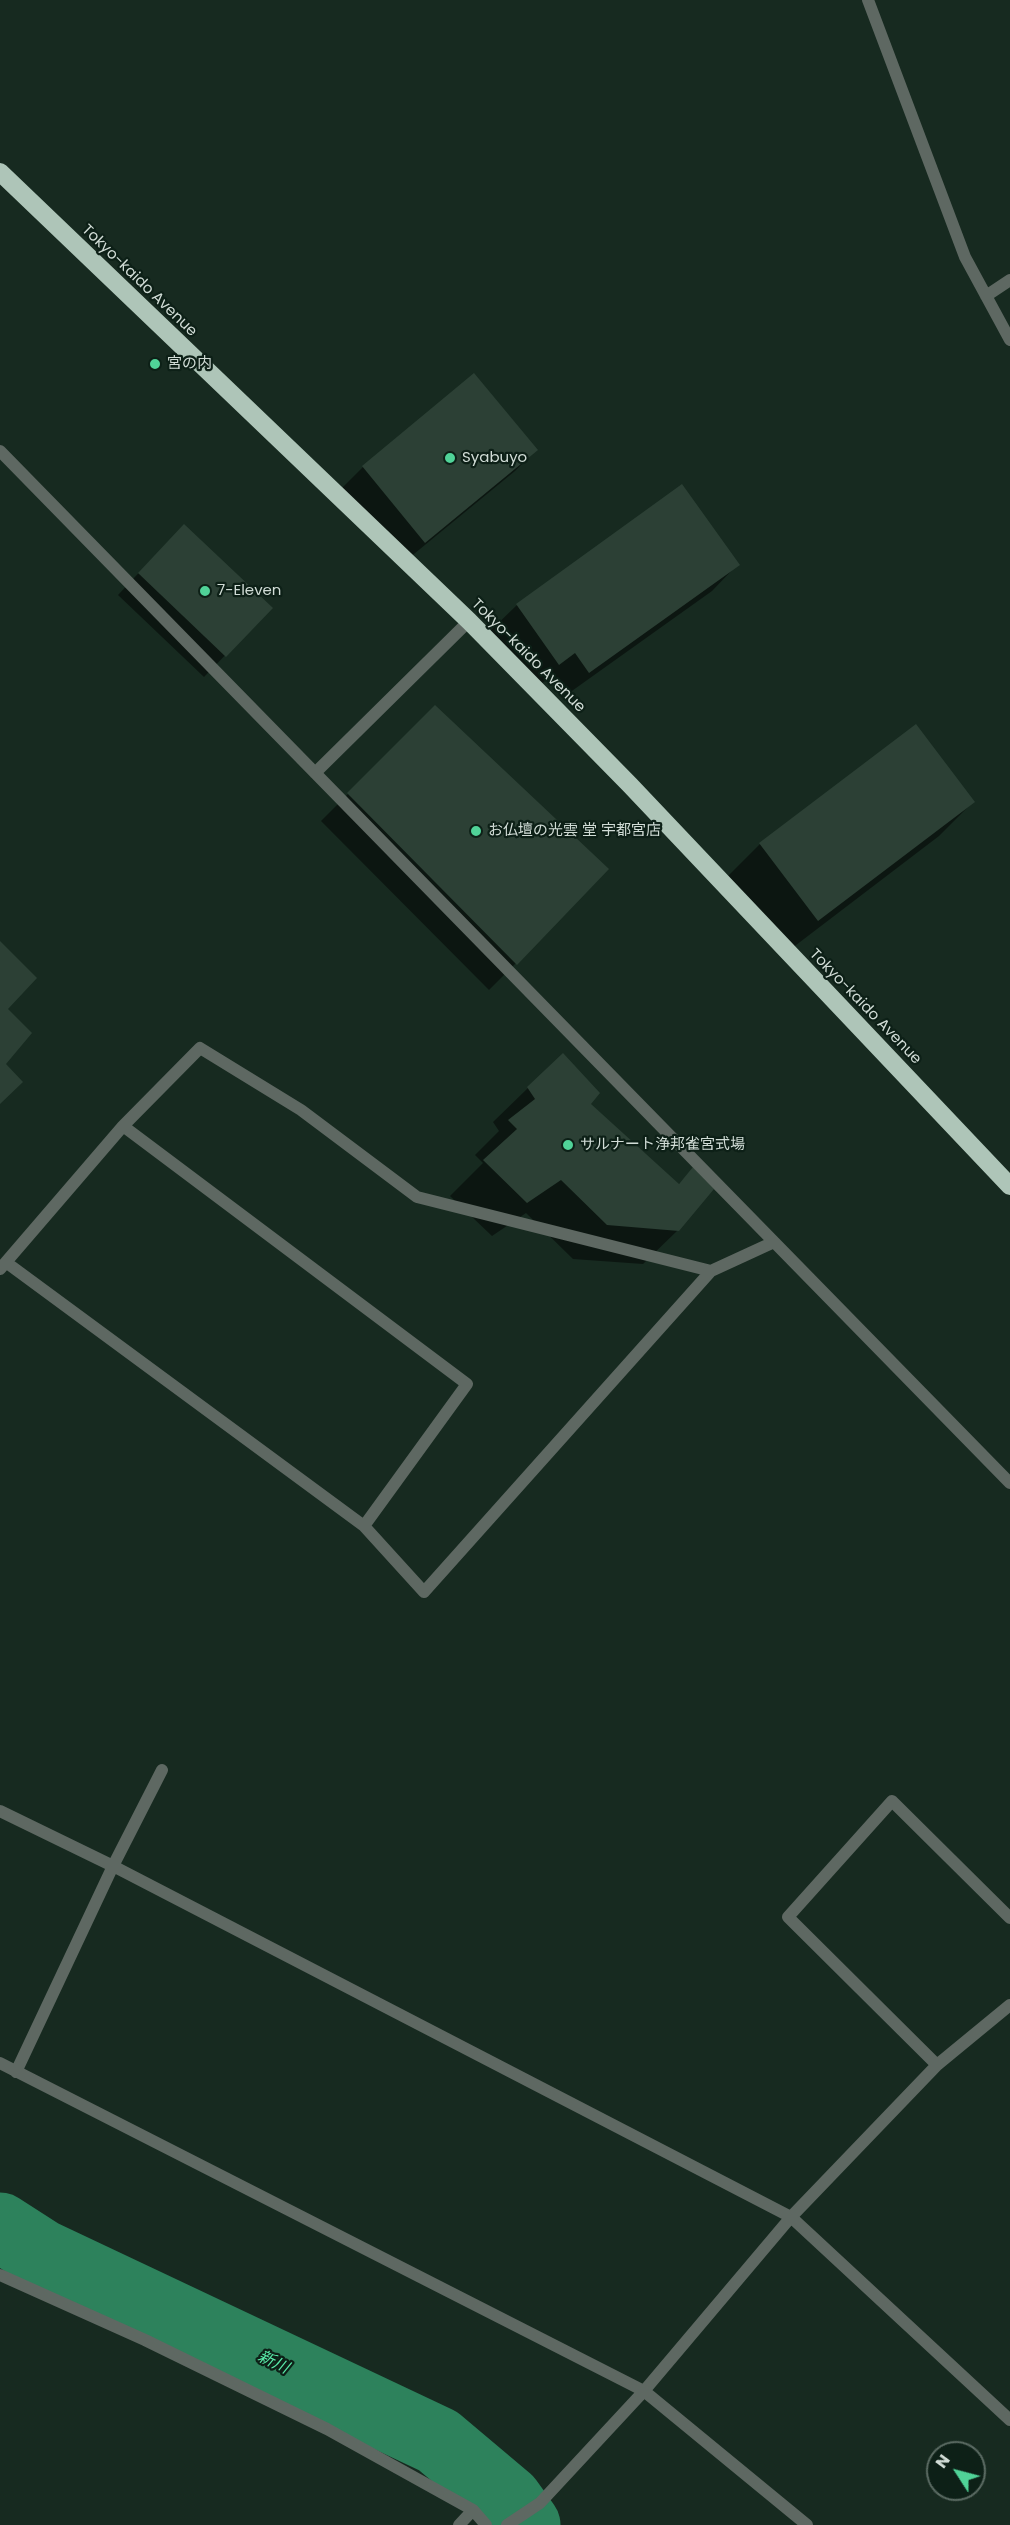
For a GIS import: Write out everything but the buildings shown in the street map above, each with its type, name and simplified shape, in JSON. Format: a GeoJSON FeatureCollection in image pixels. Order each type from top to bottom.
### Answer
{"type":"FeatureCollection","features":[{"type":"Feature","properties":{"kind":"highway","name":"Tokyo-kaido Avenue"},"geometry":{"type":"LineString","coordinates":[[0,172],[469,621],[630,785],[1010,1186]]}},
{"type":"Feature","properties":{"kind":"street"},"geometry":{"type":"LineString","coordinates":[[868,0],[965,257],[1010,340]]}},
{"type":"Feature","properties":{"kind":"street"},"geometry":{"type":"LineString","coordinates":[[986,296],[1010,280]]}},
{"type":"Feature","properties":{"kind":"street"},"geometry":{"type":"LineString","coordinates":[[0,451],[1010,1483]]}},
{"type":"Feature","properties":{"kind":"street"},"geometry":{"type":"LineString","coordinates":[[315,773],[469,621]]}},
{"type":"Feature","properties":{"kind":"street"},"geometry":{"type":"LineString","coordinates":[[711,1270],[417,1197],[301,1110],[200,1048],[123,1126],[4,1266],[364,1526],[424,1592],[711,1270],[774,1242]]}},
{"type":"Feature","properties":{"kind":"street"},"geometry":{"type":"LineString","coordinates":[[123,1126],[467,1384],[364,1526]]}},
{"type":"Feature","properties":{"kind":"street"},"geometry":{"type":"LineString","coordinates":[[16,2072],[113,1866],[162,1770]]}},
{"type":"Feature","properties":{"kind":"street"},"geometry":{"type":"LineString","coordinates":[[937,2065],[788,1917],[892,1802],[1010,1918]]}},
{"type":"Feature","properties":{"kind":"street"},"geometry":{"type":"LineString","coordinates":[[0,1810],[113,1866],[791,2217],[1010,2420]]}},
{"type":"Feature","properties":{"kind":"street"},"geometry":{"type":"LineString","coordinates":[[507,2525],[540,2503],[644,2391],[791,2217],[937,2065],[1010,2005]]}},
{"type":"Feature","properties":{"kind":"street"},"geometry":{"type":"LineString","coordinates":[[0,2063],[644,2391],[807,2525]]}},
{"type":"Feature","properties":{"kind":"street"},"geometry":{"type":"LineString","coordinates":[[0,2275],[145,2340],[327,2429],[473,2510],[486,2525]]}},
{"type":"Feature","properties":{"kind":"street"},"geometry":{"type":"LineString","coordinates":[[459,2525],[473,2510]]}},
{"type":"Feature","properties":{"kind":"waterway","name":"新川"},"geometry":{"type":"LineString","coordinates":[[0,2227],[42,2254],[438,2441],[508,2500],[526,2525]]}},
{"type":"Feature","properties":{"kind":"place","name":"宮の内"},"geometry":{"type":"Point","coordinates":[155,364]}},
{"type":"Feature","properties":{"kind":"place","name":"Syabuyo"},"geometry":{"type":"Point","coordinates":[450,458]}},
{"type":"Feature","properties":{"kind":"place","name":"7-Eleven"},"geometry":{"type":"Point","coordinates":[205,591]}},
{"type":"Feature","properties":{"kind":"place","name":"お仏壇の光雲 堂 宇都宮店"},"geometry":{"type":"Point","coordinates":[476,831]}},
{"type":"Feature","properties":{"kind":"place","name":"サルナート浄邦雀宮式場"},"geometry":{"type":"Point","coordinates":[568,1145]}}]}
